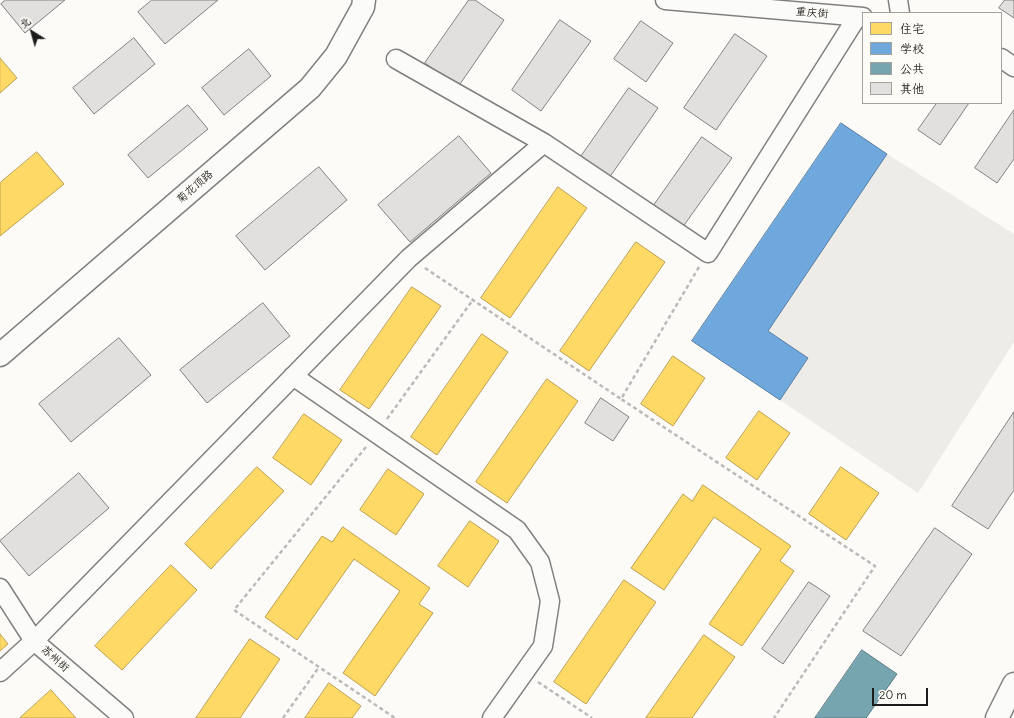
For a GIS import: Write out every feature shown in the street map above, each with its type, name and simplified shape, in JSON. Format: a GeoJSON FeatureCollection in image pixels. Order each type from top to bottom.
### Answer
{"type":"FeatureCollection","features":[{"type":"Feature","properties":{"kind":"street","name":"菊花顶路"},"geometry":{"type":"LineString","coordinates":[[0,354],[310,88],[336,56],[363,7],[364,0]]}},
{"type":"Feature","properties":{"kind":"street","name":"重庆街"},"geometry":{"type":"LineString","coordinates":[[665,0],[860,17]]}},
{"type":"Feature","properties":{"kind":"street"},"geometry":{"type":"LineString","coordinates":[[898,0],[900,12]]}},
{"type":"Feature","properties":{"kind":"street"},"geometry":{"type":"LineString","coordinates":[[396,59],[544,143],[708,253],[860,17]]}},
{"type":"Feature","properties":{"kind":"street"},"geometry":{"type":"LineString","coordinates":[[1002,59],[1014,67]]}},
{"type":"Feature","properties":{"kind":"street"},"geometry":{"type":"LineString","coordinates":[[0,672],[34,641],[409,258],[544,143]]}},
{"type":"Feature","properties":{"kind":"street"},"geometry":{"type":"LineString","coordinates":[[293,376],[517,530],[540,562],[550,601],[544,646],[492,718]]}},
{"type":"Feature","properties":{"kind":"street","name":"苏州街"},"geometry":{"type":"LineString","coordinates":[[0,588],[34,641],[124,718]]}},
{"type":"Feature","properties":{"kind":"street"},"geometry":{"type":"LineString","coordinates":[[997,718],[1014,684]]}},
{"type":"Feature","properties":{"kind":"path"},"geometry":{"type":"LineString","coordinates":[[621,399],[708,253]]}},
{"type":"Feature","properties":{"kind":"path"},"geometry":{"type":"LineString","coordinates":[[409,258],[875,566],[774,718]]}},
{"type":"Feature","properties":{"kind":"path"},"geometry":{"type":"LineString","coordinates":[[395,718],[234,610],[377,434],[472,301]]}},
{"type":"Feature","properties":{"kind":"path"},"geometry":{"type":"LineString","coordinates":[[283,718],[320,667]]}},
{"type":"Feature","properties":{"kind":"path"},"geometry":{"type":"LineString","coordinates":[[524,673],[592,718]]}},
{"type":"Feature","properties":{"kind":"shaded area"},"geometry":{"type":"Polygon","coordinates":[[[887,154],[1014,234],[1014,342],[918,493],[780,400],[808,358],[768,331],[887,154]]]}},
{"type":"Feature","properties":{"kind":"building: 住宅"},"geometry":{"type":"Polygon","coordinates":[[[0,58],[17,78],[0,93],[0,58]]]}},
{"type":"Feature","properties":{"kind":"building: 住宅"},"geometry":{"type":"Polygon","coordinates":[[[37,152],[64,184],[0,236],[0,183],[37,152]]]}},
{"type":"Feature","properties":{"kind":"building: 住宅"},"geometry":{"type":"Polygon","coordinates":[[[558,187],[587,208],[510,318],[481,298],[558,187]]]}},
{"type":"Feature","properties":{"kind":"building: 住宅"},"geometry":{"type":"Polygon","coordinates":[[[636,242],[665,262],[589,371],[560,351],[636,242]]]}},
{"type":"Feature","properties":{"kind":"building: 住宅"},"geometry":{"type":"Polygon","coordinates":[[[412,287],[441,306],[369,409],[340,390],[412,287]]]}},
{"type":"Feature","properties":{"kind":"building: 住宅"},"geometry":{"type":"Polygon","coordinates":[[[482,334],[508,352],[437,455],[411,437],[482,334]]]}},
{"type":"Feature","properties":{"kind":"building: 住宅"},"geometry":{"type":"Polygon","coordinates":[[[673,356],[705,378],[673,426],[641,404],[673,356]]]}},
{"type":"Feature","properties":{"kind":"building: 住宅"},"geometry":{"type":"Polygon","coordinates":[[[547,379],[578,401],[507,503],[476,482],[547,379]]]}},
{"type":"Feature","properties":{"kind":"building: 住宅"},"geometry":{"type":"Polygon","coordinates":[[[759,411],[790,433],[757,480],[726,458],[759,411]]]}},
{"type":"Feature","properties":{"kind":"building: 住宅"},"geometry":{"type":"Polygon","coordinates":[[[304,414],[342,440],[311,485],[273,458],[304,414]]]}},
{"type":"Feature","properties":{"kind":"building: 住宅"},"geometry":{"type":"Polygon","coordinates":[[[257,467],[284,491],[211,569],[185,544],[257,467]]]}},
{"type":"Feature","properties":{"kind":"building: 住宅"},"geometry":{"type":"Polygon","coordinates":[[[841,467],[879,493],[846,540],[809,514],[841,467]]]}},
{"type":"Feature","properties":{"kind":"building: 住宅"},"geometry":{"type":"Polygon","coordinates":[[[388,469],[424,494],[396,535],[360,510],[388,469]]]}},
{"type":"Feature","properties":{"kind":"building: 住宅"},"geometry":{"type":"Polygon","coordinates":[[[703,485],[791,546],[780,561],[794,571],[742,646],[709,624],[761,549],[714,517],[664,590],[631,568],[683,494],[692,501],[703,485]]]}},
{"type":"Feature","properties":{"kind":"building: 住宅"},"geometry":{"type":"Polygon","coordinates":[[[470,521],[499,541],[468,587],[438,566],[470,521]]]}},
{"type":"Feature","properties":{"kind":"building: 住宅"},"geometry":{"type":"Polygon","coordinates":[[[343,527],[430,588],[419,604],[433,613],[375,696],[343,673],[400,591],[354,559],[297,640],[265,617],[322,536],[332,542],[343,527]]]}},
{"type":"Feature","properties":{"kind":"building: 住宅"},"geometry":{"type":"Polygon","coordinates":[[[171,565],[197,590],[122,670],[95,646],[171,565]]]}},
{"type":"Feature","properties":{"kind":"building: 住宅"},"geometry":{"type":"Polygon","coordinates":[[[624,580],[656,602],[586,704],[554,682],[624,580]]]}},
{"type":"Feature","properties":{"kind":"building: 住宅"},"geometry":{"type":"Polygon","coordinates":[[[0,634],[8,644],[0,651],[0,634]]]}},
{"type":"Feature","properties":{"kind":"building: 住宅"},"geometry":{"type":"Polygon","coordinates":[[[704,635],[735,657],[692,718],[646,718],[704,635]]]}},
{"type":"Feature","properties":{"kind":"building: 住宅"},"geometry":{"type":"Polygon","coordinates":[[[250,639],[280,659],[240,718],[196,718],[250,639]]]}},
{"type":"Feature","properties":{"kind":"building: 住宅"},"geometry":{"type":"Polygon","coordinates":[[[329,683],[361,706],[352,718],[305,718],[329,683]]]}},
{"type":"Feature","properties":{"kind":"building: 住宅"},"geometry":{"type":"Polygon","coordinates":[[[51,690],[76,718],[20,718],[51,690]]]}},
{"type":"Feature","properties":{"kind":"building: 学校"},"geometry":{"type":"Polygon","coordinates":[[[841,123],[887,154],[768,331],[808,358],[780,400],[692,341],[841,123]]]}},
{"type":"Feature","properties":{"kind":"building: 公共"},"geometry":{"type":"Polygon","coordinates":[[[862,650],[897,674],[866,718],[815,718],[862,650]]]}},
{"type":"Feature","properties":{"kind":"building: 其他"},"geometry":{"type":"Polygon","coordinates":[[[6,0],[65,0],[25,33],[1,4],[6,0]]]}},
{"type":"Feature","properties":{"kind":"building: 其他"},"geometry":{"type":"Polygon","coordinates":[[[152,0],[218,0],[165,44],[138,12],[152,0]]]}},
{"type":"Feature","properties":{"kind":"building: 其他"},"geometry":{"type":"Polygon","coordinates":[[[469,0],[475,0],[504,20],[458,87],[425,63],[469,0]]]}},
{"type":"Feature","properties":{"kind":"building: 其他"},"geometry":{"type":"Polygon","coordinates":[[[1005,0],[1014,0],[1014,18],[999,8],[1005,0]]]}},
{"type":"Feature","properties":{"kind":"building: 其他"},"geometry":{"type":"Polygon","coordinates":[[[560,20],[591,41],[541,111],[512,90],[560,20]]]}},
{"type":"Feature","properties":{"kind":"building: 其他"},"geometry":{"type":"Polygon","coordinates":[[[641,21],[673,43],[646,82],[614,59],[641,21]]]}},
{"type":"Feature","properties":{"kind":"building: 其他"},"geometry":{"type":"Polygon","coordinates":[[[735,34],[767,56],[716,130],[684,108],[735,34]]]}},
{"type":"Feature","properties":{"kind":"building: 其他"},"geometry":{"type":"Polygon","coordinates":[[[134,38],[155,64],[94,114],[73,88],[134,38]]]}},
{"type":"Feature","properties":{"kind":"building: 其他"},"geometry":{"type":"Polygon","coordinates":[[[249,49],[271,76],[224,115],[202,88],[249,49]]]}},
{"type":"Feature","properties":{"kind":"building: 其他"},"geometry":{"type":"Polygon","coordinates":[[[629,88],[658,108],[609,178],[580,158],[629,88]]]}},
{"type":"Feature","properties":{"kind":"building: 其他"},"geometry":{"type":"Polygon","coordinates":[[[936,104],[968,104],[940,145],[918,130],[936,104]]]}},
{"type":"Feature","properties":{"kind":"building: 其他"},"geometry":{"type":"Polygon","coordinates":[[[188,105],[208,129],[148,178],[128,155],[188,105]]]}},
{"type":"Feature","properties":{"kind":"building: 其他"},"geometry":{"type":"Polygon","coordinates":[[[1014,110],[1014,159],[997,183],[975,168],[1014,110]]]}},
{"type":"Feature","properties":{"kind":"building: 其他"},"geometry":{"type":"Polygon","coordinates":[[[459,136],[491,173],[410,242],[378,205],[459,136]]]}},
{"type":"Feature","properties":{"kind":"building: 其他"},"geometry":{"type":"Polygon","coordinates":[[[702,137],[732,158],[682,228],[652,208],[702,137]]]}},
{"type":"Feature","properties":{"kind":"building: 其他"},"geometry":{"type":"Polygon","coordinates":[[[319,167],[347,200],[265,270],[236,236],[319,167]]]}},
{"type":"Feature","properties":{"kind":"building: 其他"},"geometry":{"type":"Polygon","coordinates":[[[263,303],[290,336],[207,403],[180,370],[263,303]]]}},
{"type":"Feature","properties":{"kind":"building: 其他"},"geometry":{"type":"Polygon","coordinates":[[[119,338],[151,375],[71,442],[39,404],[119,338]]]}},
{"type":"Feature","properties":{"kind":"building: 其他"},"geometry":{"type":"Polygon","coordinates":[[[601,398],[629,417],[613,441],[585,423],[601,398]]]}},
{"type":"Feature","properties":{"kind":"building: 其他"},"geometry":{"type":"Polygon","coordinates":[[[1014,412],[1014,490],[988,529],[952,506],[1014,412]]]}},
{"type":"Feature","properties":{"kind":"building: 其他"},"geometry":{"type":"Polygon","coordinates":[[[79,473],[109,508],[29,576],[0,541],[79,473]]]}},
{"type":"Feature","properties":{"kind":"building: 其他"},"geometry":{"type":"Polygon","coordinates":[[[935,528],[972,554],[901,656],[863,631],[935,528]]]}},
{"type":"Feature","properties":{"kind":"building: 其他"},"geometry":{"type":"Polygon","coordinates":[[[809,582],[830,596],[783,664],[762,649],[809,582]]]}}]}
